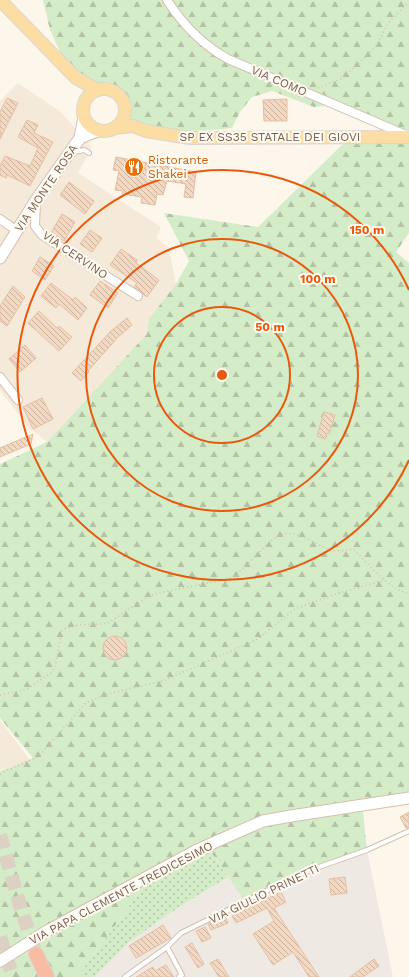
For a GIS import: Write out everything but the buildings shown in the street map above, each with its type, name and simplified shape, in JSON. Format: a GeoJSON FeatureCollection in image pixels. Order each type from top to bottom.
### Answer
{"type":"FeatureCollection","features":[{"type":"Feature","properties":{"kind":"highway"},"geometry":{"type":"LineString","coordinates":[[36,954],[47,977]]}},
{"type":"Feature","properties":{"kind":"main road"},"geometry":{"type":"LineString","coordinates":[[0,0],[76,78],[98,90]]}},
{"type":"Feature","properties":{"kind":"main road"},"geometry":{"type":"LineString","coordinates":[[76,78],[84,104],[84,117],[94,128],[100,130]]}},
{"type":"Feature","properties":{"kind":"main road"},"geometry":{"type":"LineString","coordinates":[[84,104],[87,98],[98,90],[104,88],[117,93],[124,103],[125,111],[124,118],[120,124],[114,128]]}},
{"type":"Feature","properties":{"kind":"main road"},"geometry":{"type":"LineString","coordinates":[[125,111],[133,126]]}},
{"type":"Feature","properties":{"kind":"main road","name":"SP EX SS35 STATALE DEI GIOVI"},"geometry":{"type":"LineString","coordinates":[[100,130],[133,126],[146,131],[190,138],[409,137]]}},
{"type":"Feature","properties":{"kind":"street","name":"VIA COMO"},"geometry":{"type":"LineString","coordinates":[[167,0],[196,36],[214,51],[228,59],[409,137]]}},
{"type":"Feature","properties":{"kind":"street","name":"VIA MONTE ROSA"},"geometry":{"type":"LineString","coordinates":[[0,258],[36,200],[80,138],[84,117]]}},
{"type":"Feature","properties":{"kind":"street","name":"VIA MONTE ROSA"},"geometry":{"type":"LineString","coordinates":[[80,138],[100,130]]}},
{"type":"Feature","properties":{"kind":"street","name":"VIA CERVINO"},"geometry":{"type":"LineString","coordinates":[[36,200],[35,226],[42,235],[138,296]]}},
{"type":"Feature","properties":{"kind":"street"},"geometry":{"type":"LineString","coordinates":[[0,219],[17,231]]}},
{"type":"Feature","properties":{"kind":"street"},"geometry":{"type":"LineString","coordinates":[[0,377],[18,400]]}},
{"type":"Feature","properties":{"kind":"street","name":"VIA PAPA CLEMENTE TREDICESIMO"},"geometry":{"type":"LineString","coordinates":[[0,961],[47,931],[197,850],[263,821],[409,798]]}},
{"type":"Feature","properties":{"kind":"lane"},"geometry":{"type":"LineString","coordinates":[[71,152],[84,150],[90,153]]}},
{"type":"Feature","properties":{"kind":"lane","name":"VIA GIULIO PRINETTI"},"geometry":{"type":"LineString","coordinates":[[125,977],[167,947],[181,933],[305,872],[367,850],[409,831]]}},
{"type":"Feature","properties":{"kind":"lane"},"geometry":{"type":"LineString","coordinates":[[167,947],[182,975],[179,977]]}},
{"type":"Feature","properties":{"kind":"path"},"geometry":{"type":"LineString","coordinates":[[303,91],[320,87],[341,79],[376,46],[388,23],[409,2]]}},
{"type":"Feature","properties":{"kind":"path"},"geometry":{"type":"LineString","coordinates":[[0,695],[27,689],[51,673],[55,667],[62,631],[66,627],[101,625],[108,623],[149,596],[158,592],[229,580],[237,575],[272,540],[281,534],[300,535],[331,550],[354,550],[385,580],[401,592],[409,593]]}},
{"type":"Feature","properties":{"kind":"path"},"geometry":{"type":"LineString","coordinates":[[0,774],[39,756],[86,703],[107,694],[163,681],[256,640],[295,609],[336,594],[385,580]]}},
{"type":"Feature","properties":{"kind":"shaded area"},"geometry":{"type":"Polygon","coordinates":[[[18,83],[61,112],[92,148],[78,173],[161,227],[156,238],[169,248],[176,284],[149,319],[147,334],[47,442],[27,426],[0,390],[0,101],[18,83]]]}},
{"type":"Feature","properties":{"kind":"shaded area"},"geometry":{"type":"Polygon","coordinates":[[[0,720],[30,760],[0,770],[0,720]]]}},
{"type":"Feature","properties":{"kind":"shaded area"},"geometry":{"type":"Polygon","coordinates":[[[367,850],[393,977],[94,977],[128,943],[176,909],[228,877],[245,902],[305,872],[367,850]]]}},
{"type":"Feature","properties":{"kind":"green space"},"geometry":{"type":"Polygon","coordinates":[[[43,0],[409,0],[409,233],[396,252],[409,263],[409,793],[362,802],[367,850],[305,872],[245,902],[207,846],[147,882],[77,977],[0,977],[0,771],[33,758],[0,718],[0,464],[47,442],[147,334],[149,319],[176,284],[189,261],[164,213],[258,227],[349,138],[408,137],[334,105],[314,107],[272,91],[252,97],[240,112],[232,128],[181,131],[143,125],[131,120],[126,100],[118,89],[113,85],[97,85],[77,71],[62,56],[50,30],[43,0]]]}},
{"type":"Feature","properties":{"kind":"green space"},"geometry":{"type":"Polygon","coordinates":[[[207,846],[228,877],[176,909],[128,943],[94,977],[77,977],[147,882],[207,846]]]}},
{"type":"Feature","properties":{"kind":"tunnel"},"geometry":{"type":"LineString","coordinates":[[0,835],[21,909],[36,954]]}},
{"type":"Feature","properties":{"kind":"tunnel"},"geometry":{"type":"LineString","coordinates":[[0,937],[13,977]]}},
{"type":"Feature","properties":{"kind":"place","name":"Ristorante Shakei"},"geometry":{"type":"Point","coordinates":[134,167]}}]}
